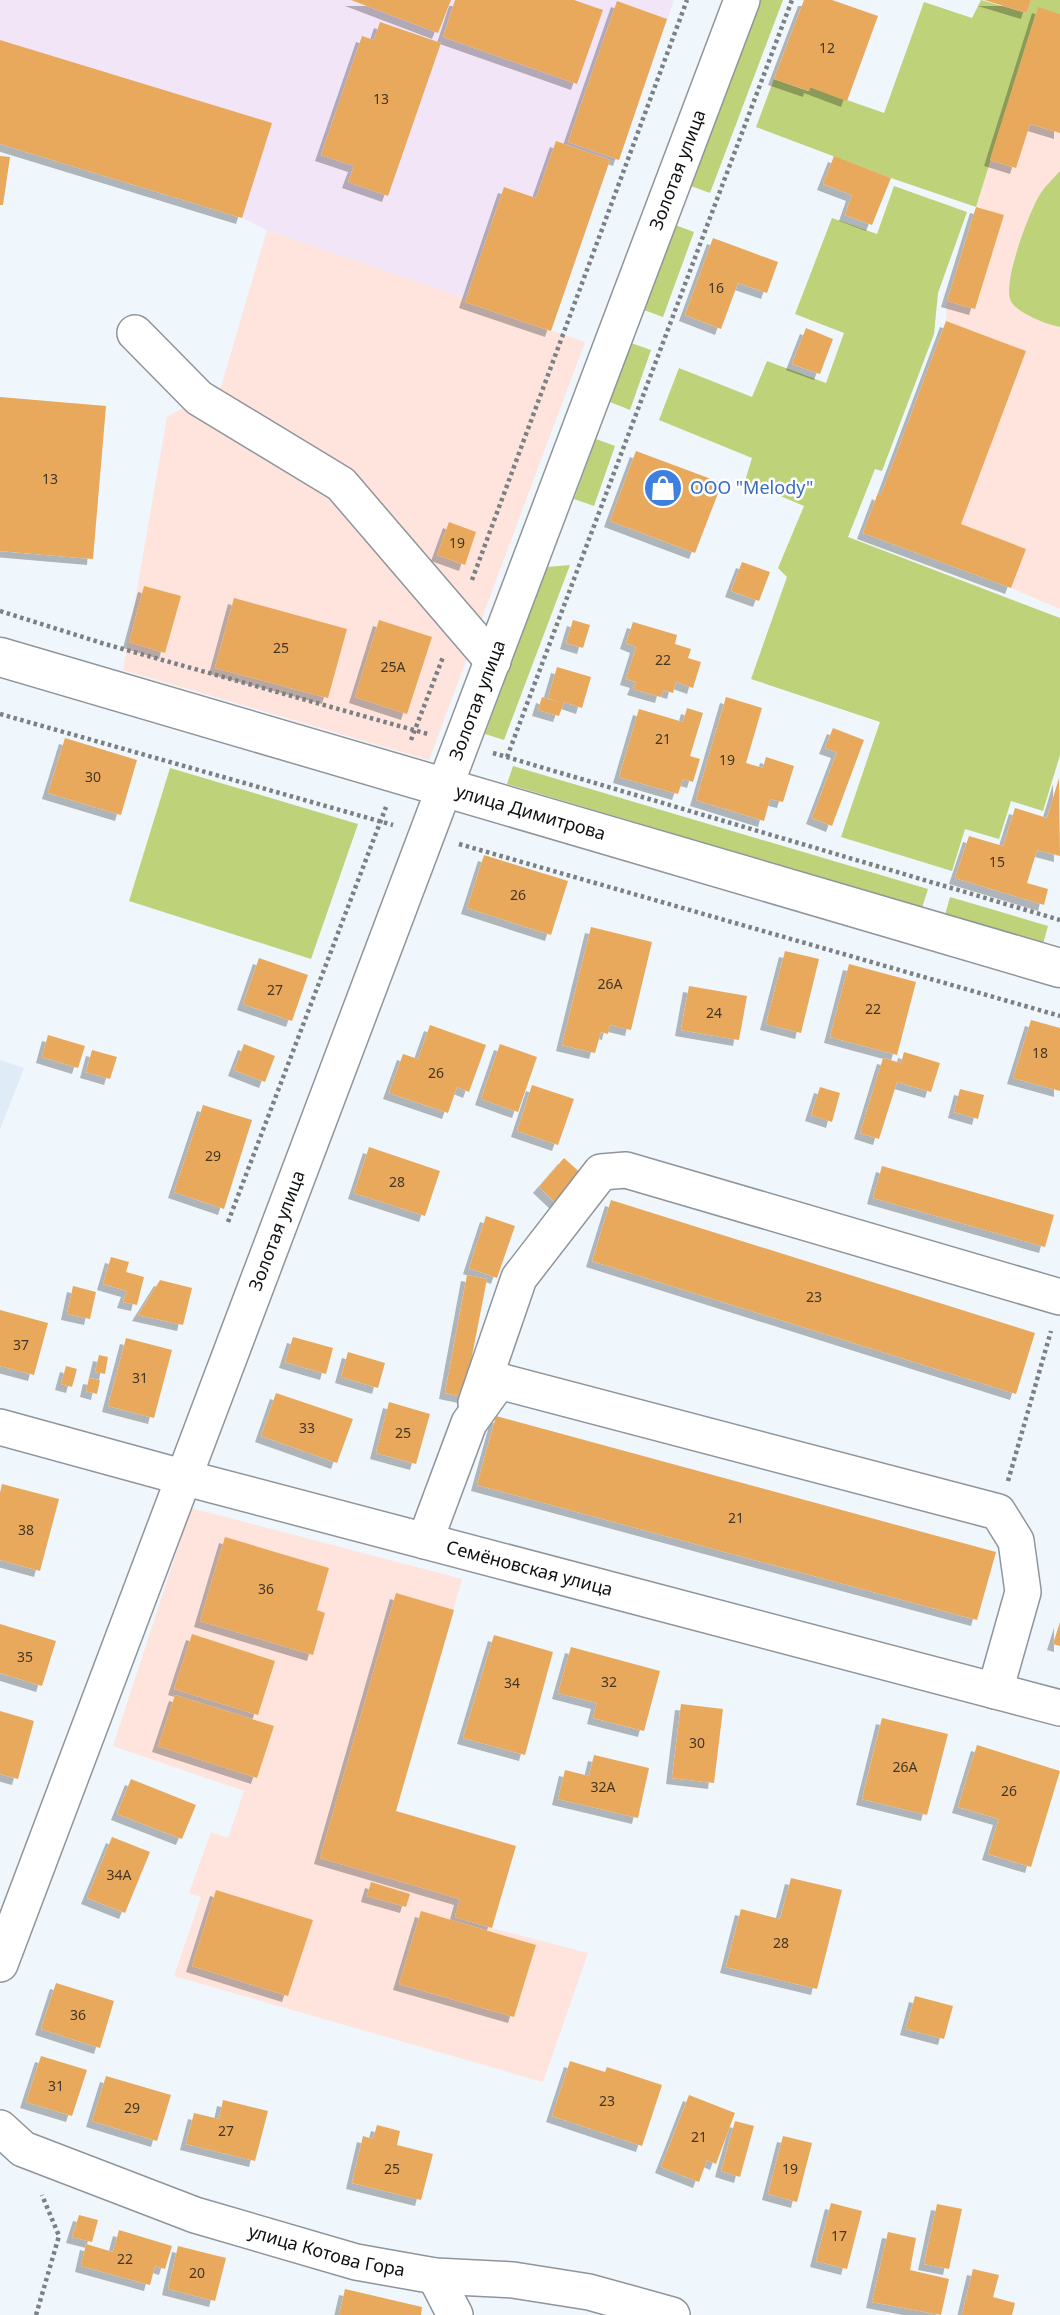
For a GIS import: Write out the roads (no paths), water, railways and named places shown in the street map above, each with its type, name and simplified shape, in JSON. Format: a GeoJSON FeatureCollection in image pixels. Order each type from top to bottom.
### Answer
{"type":"FeatureCollection","features":[{"type":"Feature","properties":{"kind":"main road","name":"улица Димитрова"},"geometry":{"type":"LineString","coordinates":[[0,657],[1060,968]]}},
{"type":"Feature","properties":{"kind":"street","name":"Золотая улица"},"geometry":{"type":"LineString","coordinates":[[0,1964],[742,0]]}},
{"type":"Feature","properties":{"kind":"street"},"geometry":{"type":"LineString","coordinates":[[135,332],[199,398],[341,484],[493,661]]}},
{"type":"Feature","properties":{"kind":"street"},"geometry":{"type":"LineString","coordinates":[[425,1541],[470,1423],[519,1278],[601,1172],[626,1170],[1056,1312]]}},
{"type":"Feature","properties":{"kind":"street"},"geometry":{"type":"LineString","coordinates":[[470,1423],[499,1381],[999,1512],[1016,1541],[1023,1592],[995,1691]]}},
{"type":"Feature","properties":{"kind":"street","name":"Семёновская улица"},"geometry":{"type":"LineString","coordinates":[[0,1427],[1060,1708]]}},
{"type":"Feature","properties":{"kind":"street","name":"улица Котова Гора"},"geometry":{"type":"LineString","coordinates":[[12,2138],[195,2215],[356,2262],[435,2276],[513,2280],[589,2292],[672,2315]]}},
{"type":"Feature","properties":{"kind":"street"},"geometry":{"type":"LineString","coordinates":[[435,2276],[455,2315]]}},
{"type":"Feature","properties":{"kind":"place","name":"ООО \"Melody\""},"geometry":{"type":"Point","coordinates":[663,488]}}]}
